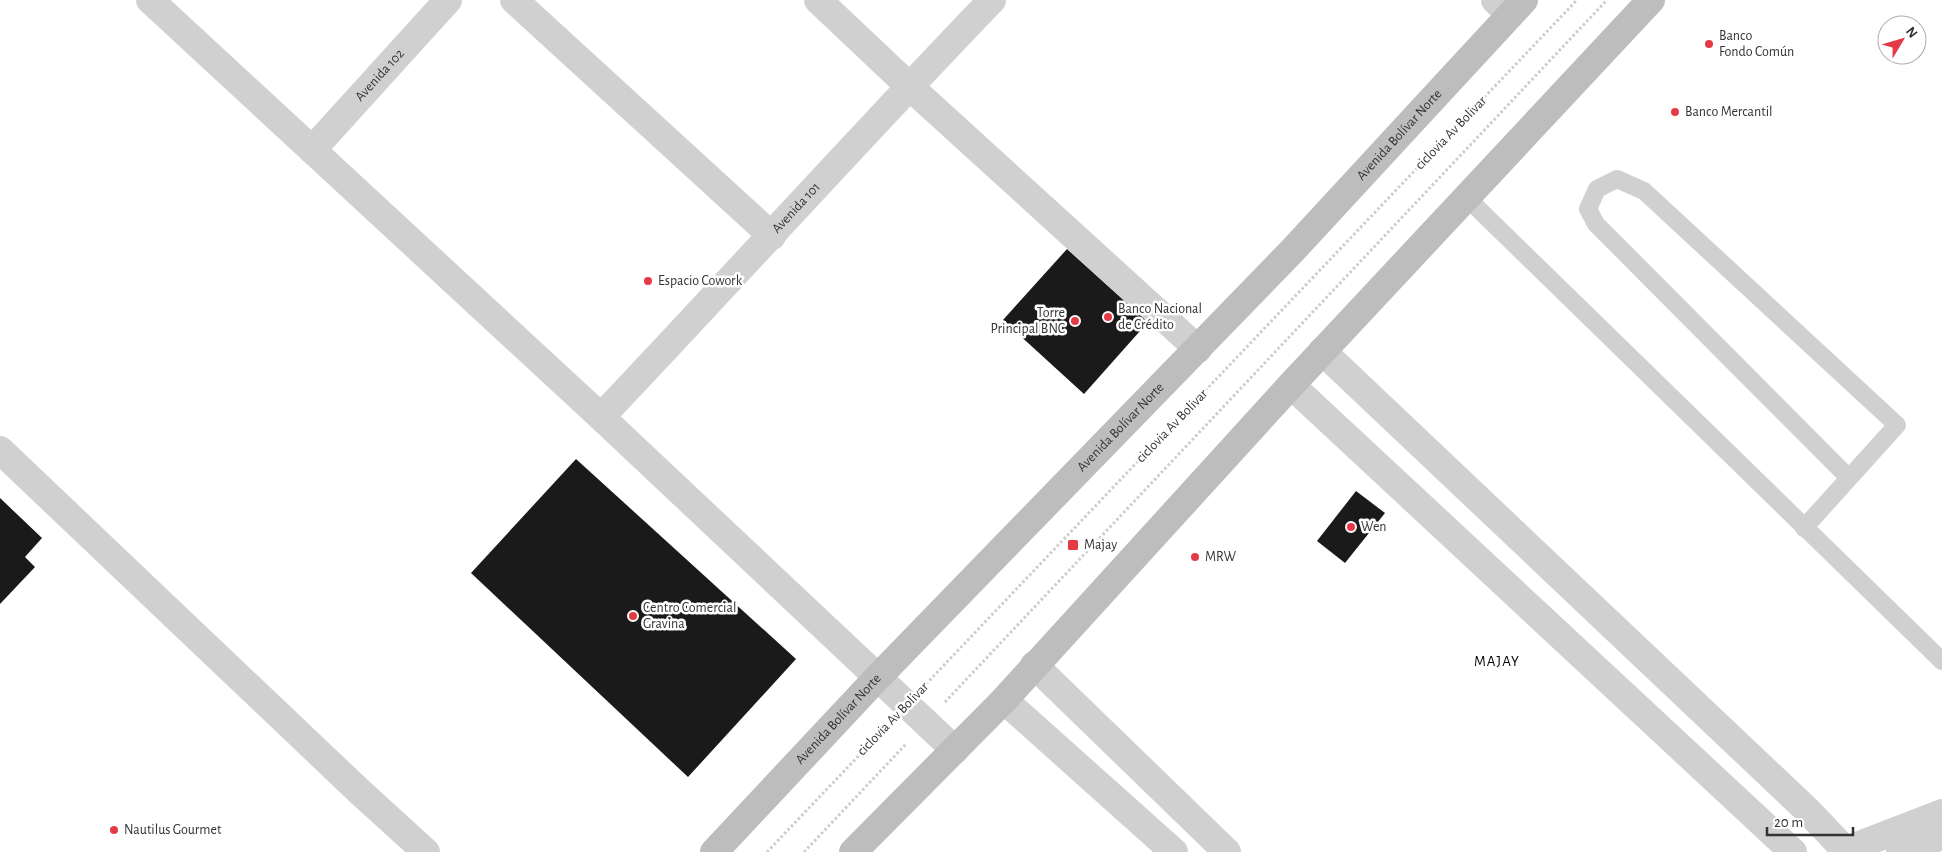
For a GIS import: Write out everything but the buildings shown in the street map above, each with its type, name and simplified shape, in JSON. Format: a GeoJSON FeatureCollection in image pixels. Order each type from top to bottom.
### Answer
{"type":"FeatureCollection","features":[{"type":"Feature","properties":{"kind":"main road"},"geometry":{"type":"LineString","coordinates":[[852,852],[1004,700],[1291,385],[1651,0]]}},
{"type":"Feature","properties":{"kind":"main road","name":"Avenida Bolívar Norte"},"geometry":{"type":"LineString","coordinates":[[714,852],[878,677],[1292,250],[1510,5]]}},
{"type":"Feature","properties":{"kind":"street"},"geometry":{"type":"LineString","coordinates":[[150,0],[601,417],[954,750]]}},
{"type":"Feature","properties":{"kind":"street","name":"Avenida 102"},"geometry":{"type":"LineString","coordinates":[[312,150],[448,0]]}},
{"type":"Feature","properties":{"kind":"street"},"geometry":{"type":"LineString","coordinates":[[514,0],[772,236]]}},
{"type":"Feature","properties":{"kind":"street"},"geometry":{"type":"LineString","coordinates":[[818,0],[909,86],[1198,349]]}},
{"type":"Feature","properties":{"kind":"street","name":"Avenida 101"},"geometry":{"type":"LineString","coordinates":[[601,417],[772,236],[909,86],[992,0]]}},
{"type":"Feature","properties":{"kind":"street"},"geometry":{"type":"LineString","coordinates":[[1322,352],[1808,811],[1844,851],[1942,813]]}},
{"type":"Feature","properties":{"kind":"street"},"geometry":{"type":"LineString","coordinates":[[1291,385],[1793,852]]}},
{"type":"Feature","properties":{"kind":"street"},"geometry":{"type":"LineString","coordinates":[[0,450],[360,792],[426,852]]}},
{"type":"Feature","properties":{"kind":"street"},"geometry":{"type":"LineString","coordinates":[[1034,665],[1227,852]]}},
{"type":"Feature","properties":{"kind":"street"},"geometry":{"type":"LineString","coordinates":[[1004,700],[1169,850]]}},
{"type":"Feature","properties":{"kind":"street"},"geometry":{"type":"LineString","coordinates":[[1900,852],[1942,836]]}},
{"type":"Feature","properties":{"kind":"lane"},"geometry":{"type":"LineString","coordinates":[[1804,528],[1897,425],[1644,191],[1617,179],[1597,189],[1588,209],[1596,224],[1849,478]]}},
{"type":"Feature","properties":{"kind":"lane"},"geometry":{"type":"LineString","coordinates":[[1466,197],[1942,661]]}},
{"type":"Feature","properties":{"kind":"path","name":"ciclovia Av Bolivar"},"geometry":{"type":"LineString","coordinates":[[925,686],[1577,0]]}},
{"type":"Feature","properties":{"kind":"path","name":"ciclovia Av Bolivar"},"geometry":{"type":"LineString","coordinates":[[941,707],[1607,0]]}},
{"type":"Feature","properties":{"kind":"path","name":"ciclovia Av Bolivar"},"geometry":{"type":"LineString","coordinates":[[767,852],[890,722]]}},
{"type":"Feature","properties":{"kind":"path","name":"ciclovia Av Bolivar"},"geometry":{"type":"LineString","coordinates":[[804,852],[914,736]]}},
{"type":"Feature","properties":{"kind":"place","name":"Banco Fondo Común"},"geometry":{"type":"Point","coordinates":[1709,44]}},
{"type":"Feature","properties":{"kind":"place","name":"Banco Mercantil"},"geometry":{"type":"Point","coordinates":[1675,112]}},
{"type":"Feature","properties":{"kind":"place","name":"Espacio Cowork"},"geometry":{"type":"Point","coordinates":[648,281]}},
{"type":"Feature","properties":{"kind":"place","name":"Banco Nacional de Crédito"},"geometry":{"type":"Point","coordinates":[1108,317]}},
{"type":"Feature","properties":{"kind":"place","name":"Torre Principal BNC"},"geometry":{"type":"Point","coordinates":[1075,321]}},
{"type":"Feature","properties":{"kind":"place","name":"Wen"},"geometry":{"type":"Point","coordinates":[1351,527]}},
{"type":"Feature","properties":{"kind":"place","name":"Majay"},"geometry":{"type":"Point","coordinates":[1073,545]}},
{"type":"Feature","properties":{"kind":"place","name":"MRW"},"geometry":{"type":"Point","coordinates":[1195,557]}},
{"type":"Feature","properties":{"kind":"place","name":"Centro Comercial Gravina"},"geometry":{"type":"Point","coordinates":[633,616]}},
{"type":"Feature","properties":{"kind":"place","name":"Nautilus Gourmet"},"geometry":{"type":"Point","coordinates":[114,830]}},
{"type":"Feature","properties":{"kind":"district","name":"MAJAY"},"geometry":{"type":"Point","coordinates":[1497,661]}}]}
